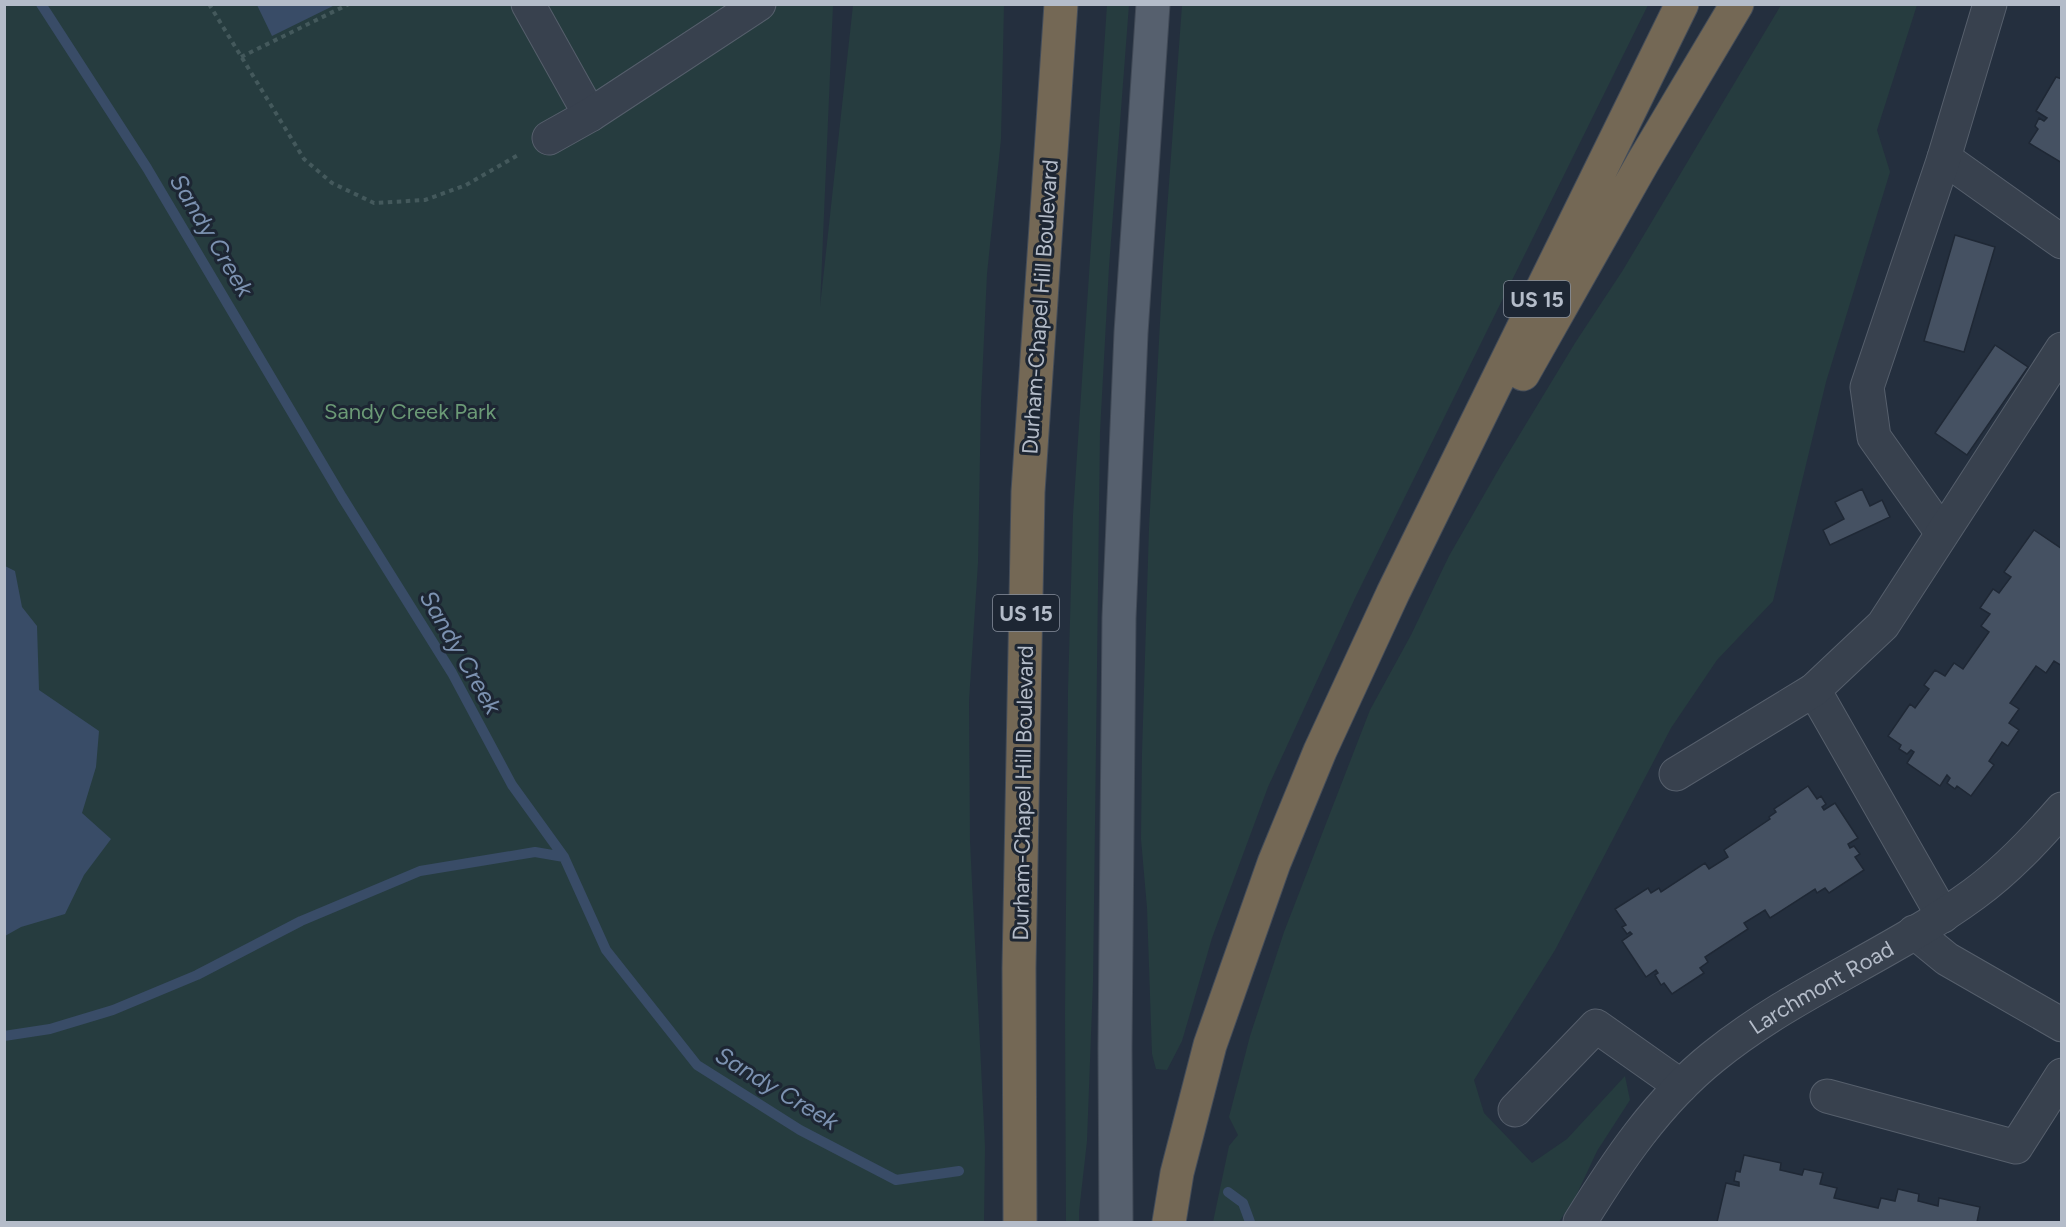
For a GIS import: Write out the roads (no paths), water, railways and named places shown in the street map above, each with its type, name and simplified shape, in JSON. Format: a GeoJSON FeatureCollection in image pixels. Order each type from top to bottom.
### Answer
{"type":"FeatureCollection","features":[{"type":"Feature","properties":{"kind":"highway","name":"Durham-Chapel Hill Boulevard"},"geometry":{"type":"LineString","coordinates":[[1020,1222],[1019,968],[1028,492],[1061,4]]}},
{"type":"Feature","properties":{"kind":"highway","name":"US 15"},"geometry":{"type":"LineString","coordinates":[[1168,1222],[1177,1173],[1210,1046],[1274,863],[1320,752],[1393,593],[1682,4]]}},
{"type":"Feature","properties":{"kind":"highway"},"geometry":{"type":"LineString","coordinates":[[1393,593],[1405,580],[1643,162],[1737,4]]}},
{"type":"Feature","properties":{"kind":"main road"},"geometry":{"type":"LineString","coordinates":[[1116,1222],[1115,1048],[1119,618],[1131,333],[1153,4]]}},
{"type":"Feature","properties":{"kind":"street"},"geometry":{"type":"LineString","coordinates":[[528,4],[590,115]]}},
{"type":"Feature","properties":{"kind":"street"},"geometry":{"type":"LineString","coordinates":[[549,138],[590,115],[759,4]]}},
{"type":"Feature","properties":{"kind":"street"},"geometry":{"type":"LineString","coordinates":[[1942,533],[1874,437],[1867,387],[1944,158],[1990,4]]}},
{"type":"Feature","properties":{"kind":"street"},"geometry":{"type":"LineString","coordinates":[[1944,158],[2061,242]]}},
{"type":"Feature","properties":{"kind":"street"},"geometry":{"type":"LineString","coordinates":[[1676,774],[1814,690],[1882,625],[2061,349]]}},
{"type":"Feature","properties":{"kind":"street"},"geometry":{"type":"LineString","coordinates":[[1814,690],[1943,916]]}},
{"type":"Feature","properties":{"kind":"street","name":"Larchmont Road"},"geometry":{"type":"LineString","coordinates":[[1580,1222],[1602,1187],[1653,1117],[1681,1086],[1713,1057],[1774,1012],[1943,916],[1975,894],[2007,867],[2061,809]]}},
{"type":"Feature","properties":{"kind":"street"},"geometry":{"type":"LineString","coordinates":[[1914,932],[1947,959],[2061,1025]]}},
{"type":"Feature","properties":{"kind":"street"},"geometry":{"type":"LineString","coordinates":[[1515,1110],[1596,1026],[1681,1086]]}},
{"type":"Feature","properties":{"kind":"street"},"geometry":{"type":"LineString","coordinates":[[1827,1096],[2016,1147],[2061,1075]]}},
{"type":"Feature","properties":{"kind":"water"},"geometry":{"type":"Polygon","coordinates":[[[257,5],[335,5],[272,36],[257,5]]]}},
{"type":"Feature","properties":{"kind":"water"},"geometry":{"type":"Polygon","coordinates":[[[5,566],[15,571],[22,607],[37,626],[39,690],[99,731],[96,767],[82,813],[111,839],[84,875],[65,914],[21,927],[5,936],[5,566]]]}},
{"type":"Feature","properties":{"kind":"waterway","name":"Sandy Creek"},"geometry":{"type":"LineString","coordinates":[[41,4],[147,168],[342,497],[452,673],[512,785],[564,857],[606,950],[697,1065],[800,1130],[896,1180],[959,1171]]}},
{"type":"Feature","properties":{"kind":"waterway"},"geometry":{"type":"LineString","coordinates":[[4,1036],[50,1029],[113,1010],[197,975],[301,921],[420,871],[535,852],[564,857]]}},
{"type":"Feature","properties":{"kind":"waterway","name":"Sandy Creek"},"geometry":{"type":"LineString","coordinates":[[1228,1192],[1243,1203],[1250,1222]]}},
{"type":"Feature","properties":{"kind":"park label","name":"Sandy Creek Park"},"geometry":{"type":"Point","coordinates":[410,411]}}]}
